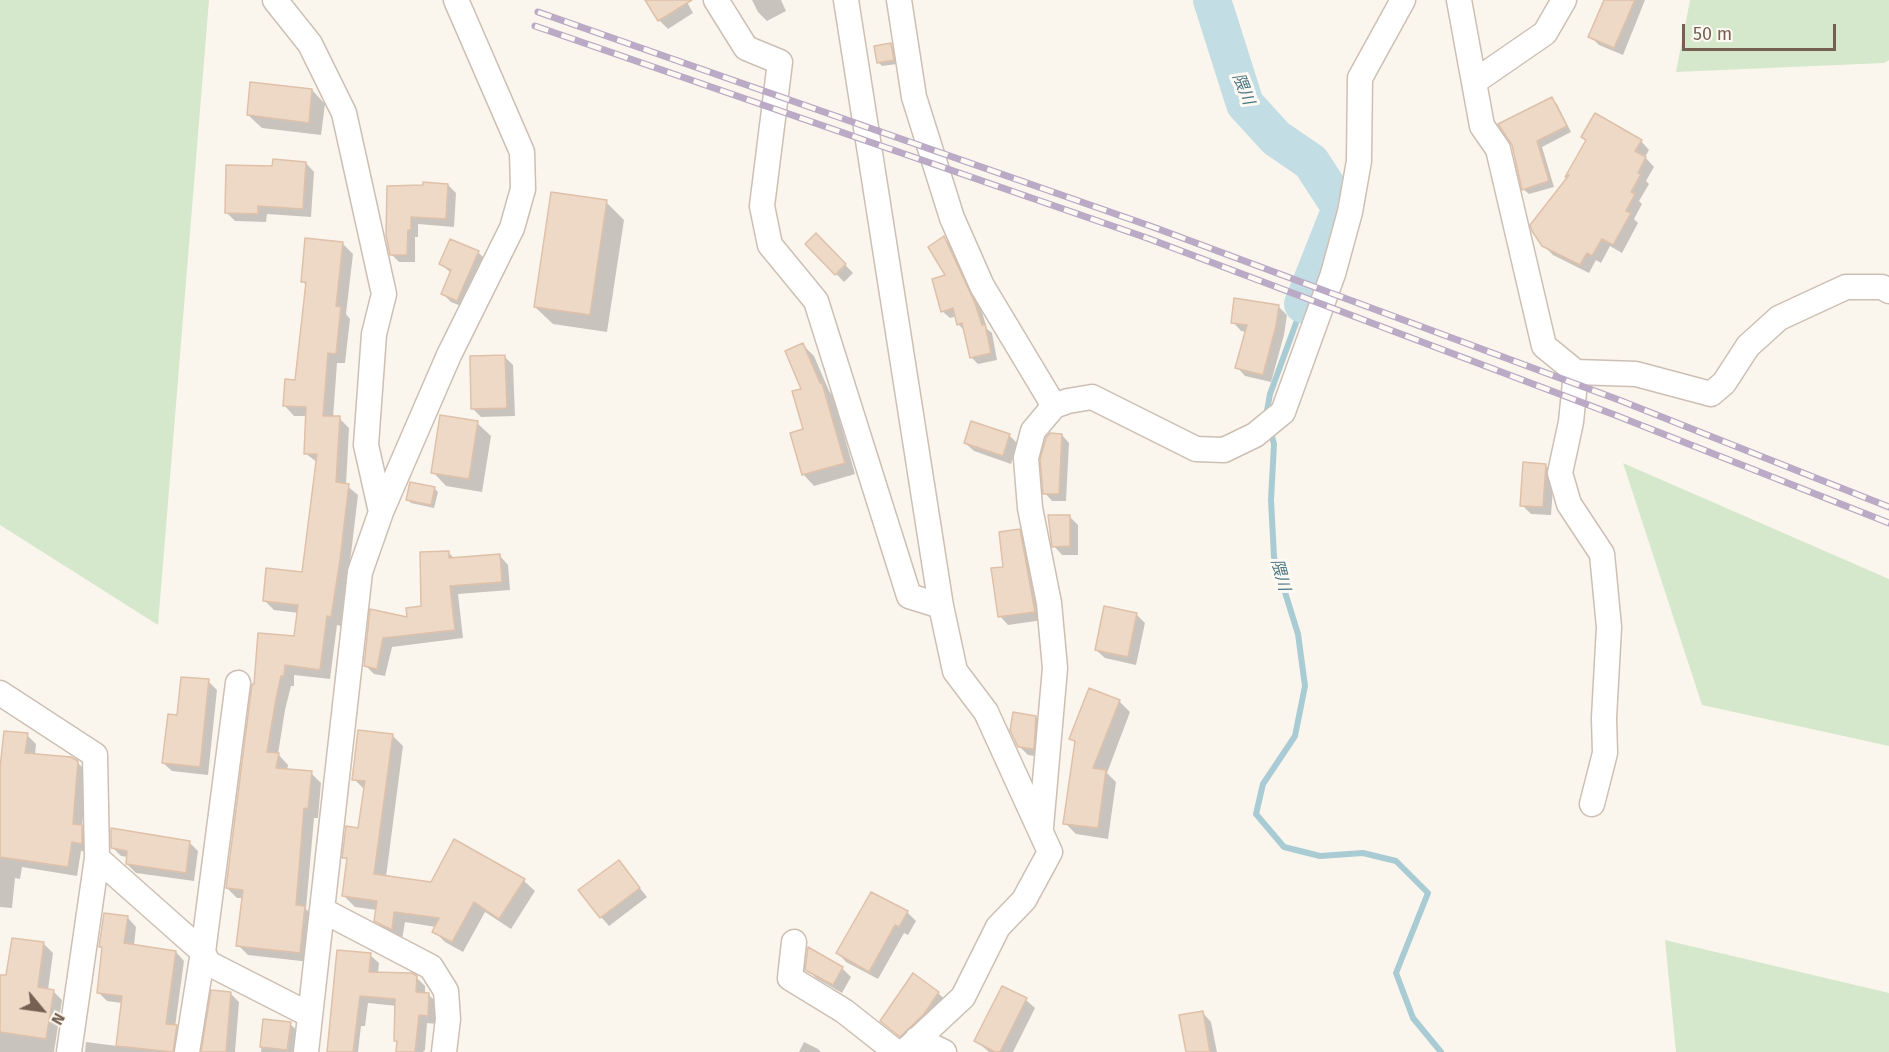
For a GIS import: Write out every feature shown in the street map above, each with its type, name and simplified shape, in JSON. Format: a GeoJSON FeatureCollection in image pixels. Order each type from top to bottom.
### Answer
{"type":"FeatureCollection","features":[{"type":"Feature","properties":{"kind":"street"},"geometry":{"type":"LineString","coordinates":[[275,0],[310,44],[344,113],[384,294],[374,334],[366,445],[381,512]]}},
{"type":"Feature","properties":{"kind":"street"},"geometry":{"type":"LineString","coordinates":[[306,1052],[360,572],[381,512],[449,355],[512,228],[523,189],[522,152],[456,0]]}},
{"type":"Feature","properties":{"kind":"street"},"geometry":{"type":"LineString","coordinates":[[716,0],[746,48],[780,62],[762,206],[770,245],[816,301],[909,596],[941,606]]}},
{"type":"Feature","properties":{"kind":"street"},"geometry":{"type":"LineString","coordinates":[[846,0],[941,606],[955,671],[986,712],[1050,852],[1024,900],[998,927],[963,997],[910,1045]]}},
{"type":"Feature","properties":{"kind":"street"},"geometry":{"type":"LineString","coordinates":[[899,0],[914,97],[952,218],[982,286],[1054,406]]}},
{"type":"Feature","properties":{"kind":"street"},"geometry":{"type":"LineString","coordinates":[[1041,830],[1055,668],[1049,603],[1030,508],[1026,458],[1033,431],[1054,406],[1092,397],[1197,448],[1224,450],[1255,435],[1283,412],[1334,274],[1350,212],[1359,161],[1360,78],[1403,0]]}},
{"type":"Feature","properties":{"kind":"street"},"geometry":{"type":"LineString","coordinates":[[1459,0],[1482,126],[1497,149],[1505,177],[1544,346],[1576,372],[1636,375],[1711,394],[1724,383],[1748,346],[1779,318],[1846,287],[1882,287],[1889,291]]}},
{"type":"Feature","properties":{"kind":"street"},"geometry":{"type":"LineString","coordinates":[[1474,82],[1545,33],[1564,0]]}},
{"type":"Feature","properties":{"kind":"street"},"geometry":{"type":"LineString","coordinates":[[1576,372],[1571,422],[1560,473],[1569,504],[1602,554],[1609,627],[1604,718],[1605,753],[1592,804]]}},
{"type":"Feature","properties":{"kind":"street"},"geometry":{"type":"LineString","coordinates":[[187,1052],[203,952],[238,683]]}},
{"type":"Feature","properties":{"kind":"street"},"geometry":{"type":"LineString","coordinates":[[0,693],[95,755],[96,858],[69,1052]]}},
{"type":"Feature","properties":{"kind":"street"},"geometry":{"type":"LineString","coordinates":[[96,858],[203,952],[208,963],[310,1015]]}},
{"type":"Feature","properties":{"kind":"street"},"geometry":{"type":"LineString","coordinates":[[322,910],[431,967],[446,992],[448,1019],[444,1052]]}},
{"type":"Feature","properties":{"kind":"street"},"geometry":{"type":"LineString","coordinates":[[794,942],[790,978],[844,1011],[896,1052]]}},
{"type":"Feature","properties":{"kind":"street"},"geometry":{"type":"LineString","coordinates":[[910,1045],[944,1052]]}},
{"type":"Feature","properties":{"kind":"green space"},"geometry":{"type":"Polygon","coordinates":[[[0,0],[209,0],[158,625],[0,525],[0,0]]]}},
{"type":"Feature","properties":{"kind":"green space"},"geometry":{"type":"Polygon","coordinates":[[[1690,0],[1889,0],[1889,60],[1884,63],[1676,72],[1690,0]]]}},
{"type":"Feature","properties":{"kind":"green space"},"geometry":{"type":"Polygon","coordinates":[[[1623,463],[1889,579],[1889,746],[1702,705],[1623,463]]]}},
{"type":"Feature","properties":{"kind":"green space"},"geometry":{"type":"Polygon","coordinates":[[[1665,940],[1889,993],[1889,1052],[1676,1052],[1665,940]]]}},
{"type":"Feature","properties":{"kind":"building"},"geometry":{"type":"Polygon","coordinates":[[[645,0],[692,0],[658,21],[645,0]]]}},
{"type":"Feature","properties":{"kind":"building"},"geometry":{"type":"Polygon","coordinates":[[[1604,0],[1635,0],[1614,48],[1588,37],[1604,0]]]}},
{"type":"Feature","properties":{"kind":"building"},"geometry":{"type":"Polygon","coordinates":[[[891,43],[894,60],[877,63],[874,46],[891,43]]]}},
{"type":"Feature","properties":{"kind":"building"},"geometry":{"type":"Polygon","coordinates":[[[250,82],[312,89],[309,123],[247,115],[250,82]]]}},
{"type":"Feature","properties":{"kind":"building"},"geometry":{"type":"Polygon","coordinates":[[[1552,97],[1567,126],[1537,141],[1549,181],[1522,190],[1512,145],[1498,124],[1552,97]]]}},
{"type":"Feature","properties":{"kind":"building"},"geometry":{"type":"Polygon","coordinates":[[[1595,113],[1642,140],[1635,151],[1646,157],[1638,173],[1641,174],[1631,192],[1635,194],[1626,211],[1631,213],[1613,245],[1602,239],[1592,256],[1587,253],[1580,265],[1542,246],[1530,225],[1569,175],[1565,177],[1586,140],[1581,137],[1595,113]]]}},
{"type":"Feature","properties":{"kind":"building"},"geometry":{"type":"Polygon","coordinates":[[[273,159],[306,162],[303,209],[258,206],[258,214],[225,213],[226,165],[272,166],[273,159]]]}},
{"type":"Feature","properties":{"kind":"building"},"geometry":{"type":"Polygon","coordinates":[[[423,182],[448,184],[446,219],[411,217],[407,255],[390,255],[386,235],[387,186],[423,185],[423,182]]]}},
{"type":"Feature","properties":{"kind":"building"},"geometry":{"type":"Polygon","coordinates":[[[551,192],[607,200],[590,315],[534,307],[551,192]]]}},
{"type":"Feature","properties":{"kind":"building"},"geometry":{"type":"Polygon","coordinates":[[[816,233],[846,264],[835,275],[805,244],[816,233]]]}},
{"type":"Feature","properties":{"kind":"building"},"geometry":{"type":"Polygon","coordinates":[[[944,236],[975,303],[982,325],[985,324],[991,353],[970,358],[962,323],[957,325],[953,308],[941,312],[932,279],[945,275],[928,247],[944,236]]]}},
{"type":"Feature","properties":{"kind":"building"},"geometry":{"type":"Polygon","coordinates":[[[305,238],[343,242],[336,306],[341,307],[336,354],[328,353],[323,416],[340,416],[336,482],[349,484],[340,560],[331,617],[327,616],[320,670],[285,665],[284,676],[281,676],[276,699],[267,752],[279,753],[276,768],[312,771],[308,809],[304,808],[296,905],[305,906],[300,953],[236,946],[243,890],[226,888],[252,684],[254,684],[258,633],[294,636],[298,605],[263,601],[266,568],[302,572],[317,454],[304,454],[306,407],[283,406],[285,379],[295,380],[306,282],[301,282],[305,238]]]}},
{"type":"Feature","properties":{"kind":"building"},"geometry":{"type":"Polygon","coordinates":[[[450,239],[479,251],[457,301],[441,294],[451,270],[439,264],[450,239]]]}},
{"type":"Feature","properties":{"kind":"building"},"geometry":{"type":"Polygon","coordinates":[[[1234,298],[1279,305],[1263,375],[1235,368],[1247,325],[1231,323],[1234,298]]]}},
{"type":"Feature","properties":{"kind":"building"},"geometry":{"type":"Polygon","coordinates":[[[803,343],[820,383],[822,383],[845,463],[802,475],[790,433],[803,429],[792,391],[801,389],[785,351],[803,343]]]}},
{"type":"Feature","properties":{"kind":"building"},"geometry":{"type":"Polygon","coordinates":[[[505,355],[507,408],[471,409],[470,356],[505,355]]]}},
{"type":"Feature","properties":{"kind":"building"},"geometry":{"type":"Polygon","coordinates":[[[440,415],[478,421],[469,479],[431,473],[440,415]]]}},
{"type":"Feature","properties":{"kind":"building"},"geometry":{"type":"Polygon","coordinates":[[[971,421],[1010,434],[1003,456],[964,443],[971,421]]]}},
{"type":"Feature","properties":{"kind":"building"},"geometry":{"type":"Polygon","coordinates":[[[1050,433],[1062,434],[1059,494],[1043,494],[1040,459],[1046,438],[1050,433]]]}},
{"type":"Feature","properties":{"kind":"building"},"geometry":{"type":"Polygon","coordinates":[[[1523,462],[1546,464],[1543,507],[1520,506],[1523,462]]]}},
{"type":"Feature","properties":{"kind":"building"},"geometry":{"type":"Polygon","coordinates":[[[410,482],[435,487],[431,505],[406,500],[410,482]]]}},
{"type":"Feature","properties":{"kind":"building"},"geometry":{"type":"Polygon","coordinates":[[[1048,515],[1070,515],[1070,546],[1052,547],[1048,515]]]}},
{"type":"Feature","properties":{"kind":"building"},"geometry":{"type":"Polygon","coordinates":[[[1020,529],[1035,612],[998,617],[991,568],[1003,567],[999,532],[1020,529]]]}},
{"type":"Feature","properties":{"kind":"building"},"geometry":{"type":"Polygon","coordinates":[[[449,551],[449,558],[500,554],[502,582],[450,586],[455,630],[383,638],[377,669],[364,666],[370,609],[407,617],[406,608],[421,606],[420,552],[449,551]]]}},
{"type":"Feature","properties":{"kind":"building"},"geometry":{"type":"Polygon","coordinates":[[[1104,606],[1137,613],[1128,657],[1095,650],[1104,606]]]}},
{"type":"Feature","properties":{"kind":"building"},"geometry":{"type":"Polygon","coordinates":[[[181,677],[209,679],[200,767],[162,763],[168,714],[177,715],[181,677]]]}},
{"type":"Feature","properties":{"kind":"building"},"geometry":{"type":"Polygon","coordinates":[[[1089,688],[1120,700],[1093,768],[1106,770],[1098,828],[1063,824],[1075,741],[1069,739],[1089,688]]]}},
{"type":"Feature","properties":{"kind":"building"},"geometry":{"type":"Polygon","coordinates":[[[1013,712],[1036,716],[1034,749],[1018,747],[1010,730],[1013,712]]]}},
{"type":"Feature","properties":{"kind":"building"},"geometry":{"type":"Polygon","coordinates":[[[358,730],[393,734],[374,874],[431,882],[454,839],[525,879],[499,919],[474,902],[452,942],[432,932],[439,918],[394,912],[392,930],[374,921],[377,901],[342,896],[347,858],[342,858],[346,826],[358,828],[365,781],[352,780],[358,730]]]}},
{"type":"Feature","properties":{"kind":"building"},"geometry":{"type":"Polygon","coordinates":[[[4,731],[28,733],[25,753],[71,757],[78,761],[73,824],[82,825],[82,844],[72,842],[68,867],[0,857],[0,768],[4,731]]]}},
{"type":"Feature","properties":{"kind":"building"},"geometry":{"type":"Polygon","coordinates":[[[111,828],[190,841],[186,873],[126,864],[127,851],[111,848],[111,828]]]}},
{"type":"Feature","properties":{"kind":"building"},"geometry":{"type":"Polygon","coordinates":[[[619,860],[640,888],[600,918],[578,890],[619,860]]]}},
{"type":"Feature","properties":{"kind":"building"},"geometry":{"type":"Polygon","coordinates":[[[871,892],[908,911],[899,927],[895,925],[869,972],[836,953],[871,892]]]}},
{"type":"Feature","properties":{"kind":"building"},"geometry":{"type":"Polygon","coordinates":[[[104,913],[128,916],[124,943],[176,951],[166,1024],[177,1025],[173,1052],[116,1046],[122,996],[97,993],[102,947],[99,947],[104,913]]]}},
{"type":"Feature","properties":{"kind":"building"},"geometry":{"type":"Polygon","coordinates":[[[12,938],[44,942],[38,987],[54,990],[46,1039],[0,1032],[0,975],[6,975],[12,938]]]}},
{"type":"Feature","properties":{"kind":"building"},"geometry":{"type":"Polygon","coordinates":[[[808,947],[843,967],[833,985],[805,970],[808,947]]]}},
{"type":"Feature","properties":{"kind":"building"},"geometry":{"type":"Polygon","coordinates":[[[337,950],[371,953],[369,972],[412,973],[417,976],[416,992],[429,993],[428,1016],[419,1015],[415,1052],[396,1052],[395,999],[360,996],[353,1052],[327,1052],[337,950]]]}},
{"type":"Feature","properties":{"kind":"building"},"geometry":{"type":"Polygon","coordinates":[[[913,973],[939,992],[924,1014],[900,1037],[880,1021],[913,973]]]}},
{"type":"Feature","properties":{"kind":"building"},"geometry":{"type":"Polygon","coordinates":[[[1002,986],[1027,998],[1000,1052],[995,1052],[974,1041],[1002,986]]]}},
{"type":"Feature","properties":{"kind":"building"},"geometry":{"type":"Polygon","coordinates":[[[211,990],[231,992],[226,1052],[201,1052],[211,990]]]}},
{"type":"Feature","properties":{"kind":"building"},"geometry":{"type":"Polygon","coordinates":[[[1203,1011],[1210,1052],[1186,1052],[1179,1015],[1203,1011]]]}},
{"type":"Feature","properties":{"kind":"building"},"geometry":{"type":"Polygon","coordinates":[[[263,1019],[291,1022],[287,1050],[260,1047],[263,1019]]]}},
{"type":"Feature","properties":{"kind":"waterway","name":"隈川"},"geometry":{"type":"LineString","coordinates":[[1212,0],[1245,104],[1276,138],[1311,162],[1341,208],[1303,304]]}},
{"type":"Feature","properties":{"kind":"waterway","name":"隈川"},"geometry":{"type":"LineString","coordinates":[[1268,416],[1270,394],[1303,304]]}},
{"type":"Feature","properties":{"kind":"waterway","name":"隈川"},"geometry":{"type":"LineString","coordinates":[[1270,429],[1274,444],[1271,500],[1274,557],[1298,634],[1305,686],[1295,736],[1263,784],[1256,814],[1284,847],[1320,856],[1363,853],[1396,861],[1428,893],[1396,973],[1413,1018],[1441,1052]]}},
{"type":"Feature","properties":{"kind":"railway"},"geometry":{"type":"LineString","coordinates":[[538,12],[1153,227],[1619,400],[1889,507]]}},
{"type":"Feature","properties":{"kind":"railway"},"geometry":{"type":"LineString","coordinates":[[535,26],[1147,238],[1615,415],[1889,523]]}}]}
